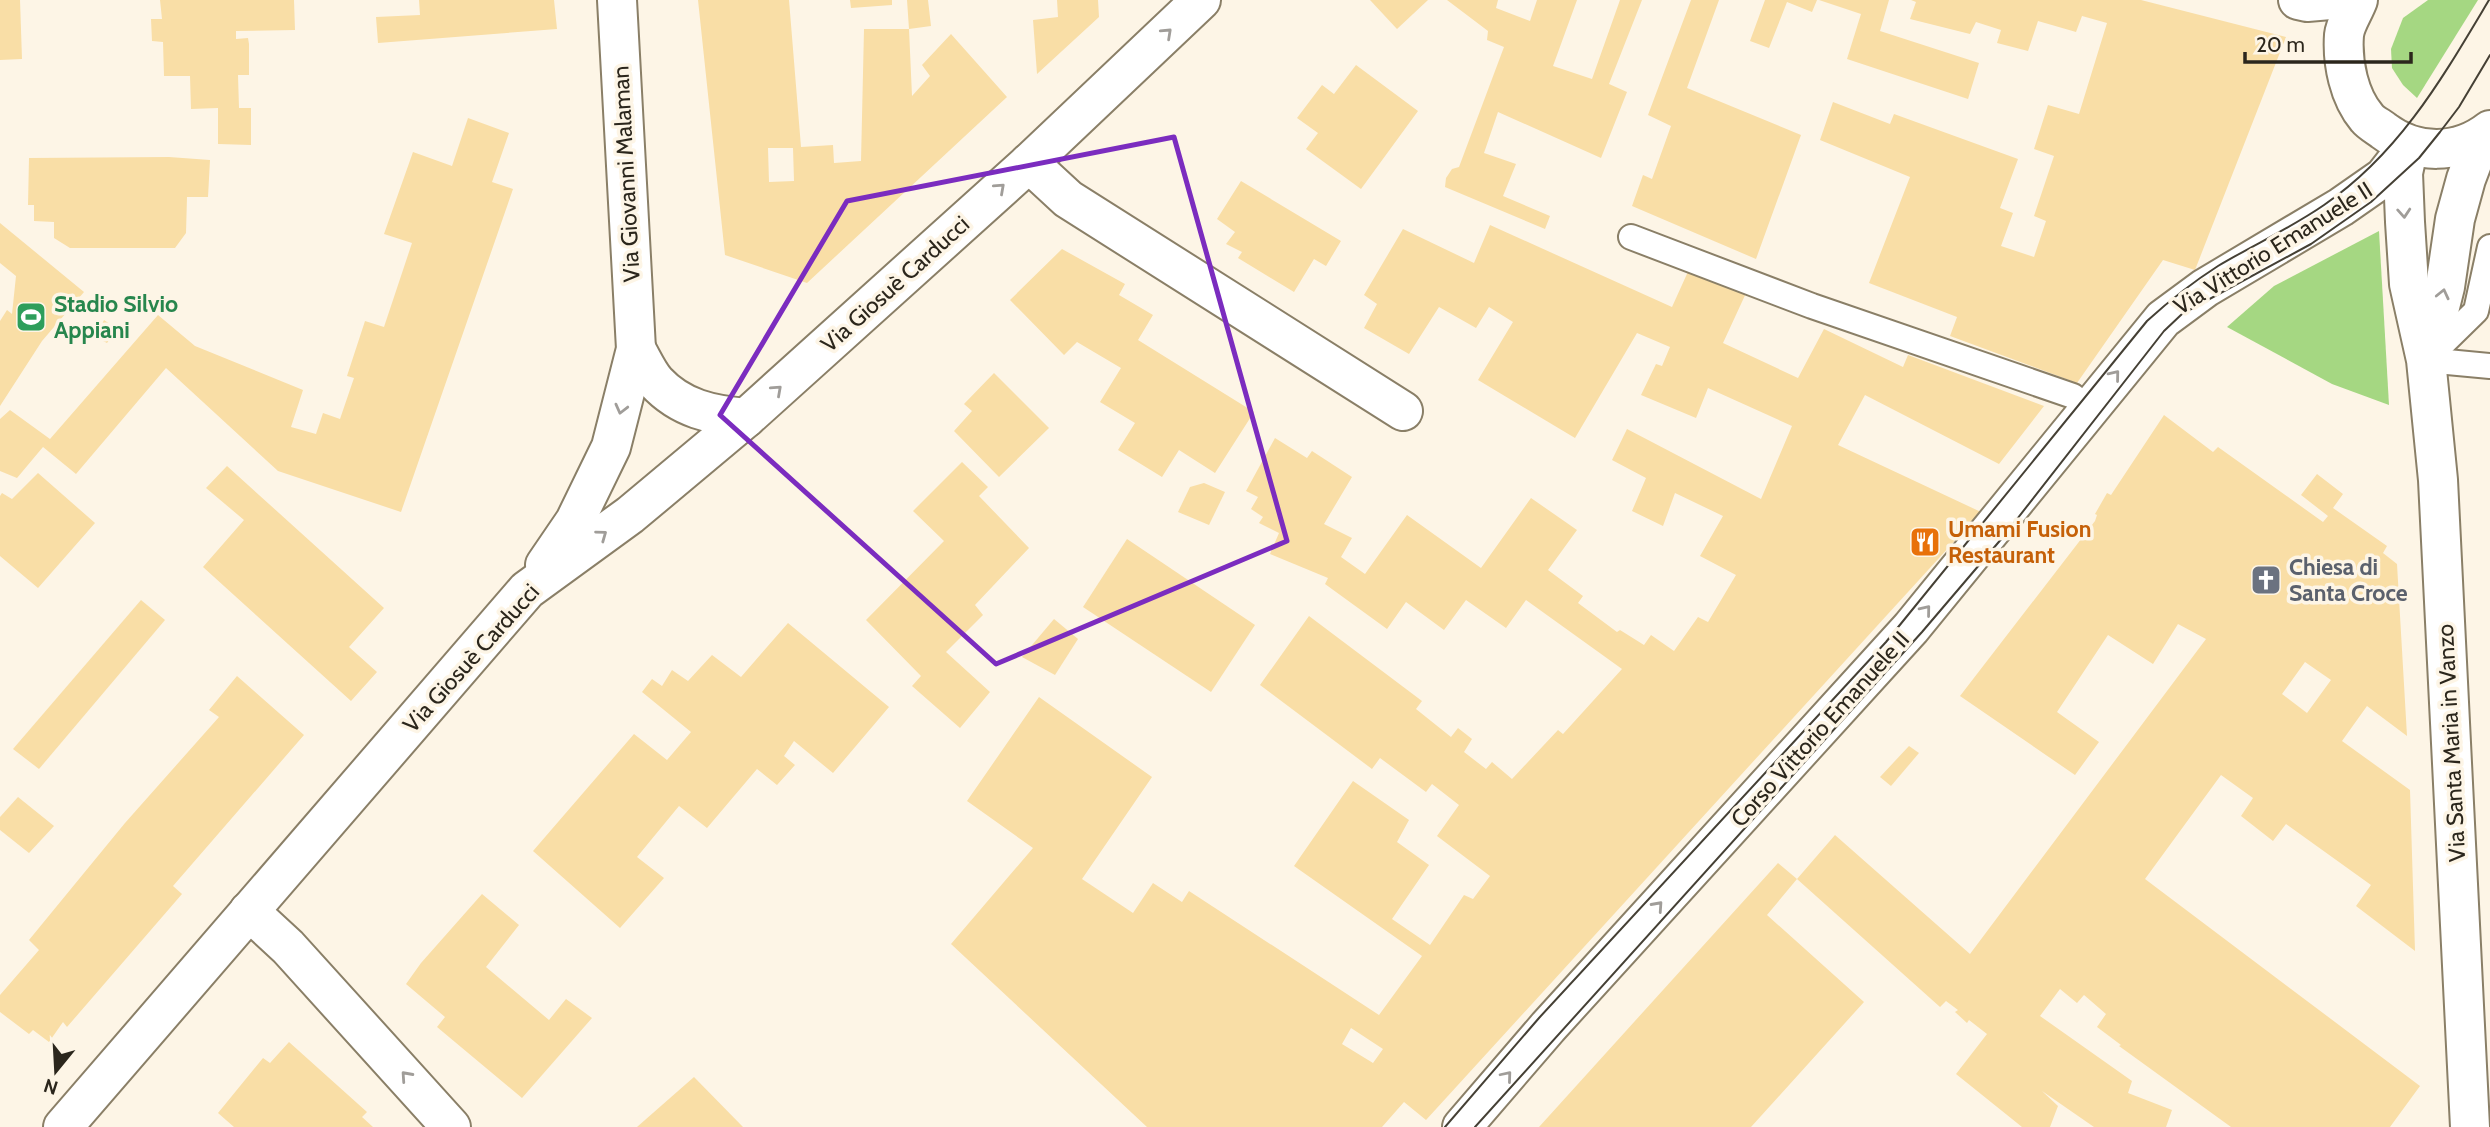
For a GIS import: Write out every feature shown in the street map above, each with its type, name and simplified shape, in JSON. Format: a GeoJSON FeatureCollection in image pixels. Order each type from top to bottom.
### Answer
{"type":"FeatureCollection","features":[{"type":"Feature","properties":{"kind":"street","name":"Via Giovanni Malaman"},"geometry":{"type":"LineString","coordinates":[[527,590],[575,521],[606,460],[636,349],[617,0]]}},
{"type":"Feature","properties":{"kind":"street","name":"Via Giosuè Carducci"},"geometry":{"type":"LineString","coordinates":[[63,1127],[527,590],[630,515],[746,418],[1029,163],[1201,0]]}},
{"type":"Feature","properties":{"kind":"street"},"geometry":{"type":"LineString","coordinates":[[2298,0],[2330,0]]}},
{"type":"Feature","properties":{"kind":"street"},"geometry":{"type":"LineString","coordinates":[[2358,0],[2344,33],[2345,59],[2350,86],[2367,119],[2396,140],[2426,149],[2459,147],[2486,133]]}},
{"type":"Feature","properties":{"kind":"street","name":"Via Santa Maria in Vanzo"},"geometry":{"type":"LineString","coordinates":[[2426,360],[2445,287],[2455,219],[2466,179],[2486,133]]}},
{"type":"Feature","properties":{"kind":"street","name":"Via Vittorio Emanuele II"},"geometry":{"type":"LineString","coordinates":[[2163,318],[2204,288],[2341,207],[2385,177],[2409,145]]}},
{"type":"Feature","properties":{"kind":"street","name":"Via Santa Maria in Vanzo"},"geometry":{"type":"LineString","coordinates":[[2409,145],[2403,173],[2403,197],[2409,284],[2426,360],[2438,480],[2470,1127]]}},
{"type":"Feature","properties":{"kind":"street"},"geometry":{"type":"LineString","coordinates":[[1029,163],[1068,199],[1403,411]]}},
{"type":"Feature","properties":{"kind":"street","name":"Corso Vittorio Emanuele II"},"geometry":{"type":"LineString","coordinates":[[1462,1127],[1548,1027],[1912,628],[2163,318]]}},
{"type":"Feature","properties":{"kind":"street","name":"Via Giovanni Malaman"},"geometry":{"type":"LineString","coordinates":[[636,349],[655,381],[684,405],[715,415],[746,418]]}},
{"type":"Feature","properties":{"kind":"street"},"geometry":{"type":"LineString","coordinates":[[249,911],[288,947],[451,1127]]}},
{"type":"Feature","properties":{"kind":"lane"},"geometry":{"type":"LineString","coordinates":[[1631,237],[1812,306],[2073,396],[2088,409]]}},
{"type":"Feature","properties":{"kind":"lane"},"geometry":{"type":"LineString","coordinates":[[2426,360],[2476,311],[2490,247]]}},
{"type":"Feature","properties":{"kind":"lane"},"geometry":{"type":"LineString","coordinates":[[2426,360],[2490,366]]}},
{"type":"Feature","properties":{"kind":"highlighted area"},"geometry":{"type":"Polygon","coordinates":[[[1174,137],[1287,541],[996,664],[720,415],[847,201],[1174,137]]]}},
{"type":"Feature","properties":{"kind":"green space"},"geometry":{"type":"Polygon","coordinates":[[[2428,0],[2478,0],[2417,98],[2403,85],[2392,68],[2391,49],[2403,18],[2428,0]]]}},
{"type":"Feature","properties":{"kind":"green space"},"geometry":{"type":"Polygon","coordinates":[[[2379,231],[2389,405],[2332,384],[2227,327],[2274,286],[2379,231]]]}},
{"type":"Feature","properties":{"kind":"building"},"geometry":{"type":"Polygon","coordinates":[[[0,0],[20,0],[22,59],[0,60],[0,0]]]}},
{"type":"Feature","properties":{"kind":"building"},"geometry":{"type":"Polygon","coordinates":[[[160,0],[294,0],[295,30],[236,31],[236,39],[248,38],[249,44],[249,75],[238,75],[239,108],[251,108],[251,145],[218,144],[218,108],[191,109],[190,76],[164,76],[163,42],[152,41],[151,19],[162,19],[160,0]]]}},
{"type":"Feature","properties":{"kind":"building"},"geometry":{"type":"Polygon","coordinates":[[[419,0],[554,0],[557,29],[378,43],[376,17],[420,15],[419,0]]]}},
{"type":"Feature","properties":{"kind":"building"},"geometry":{"type":"Polygon","coordinates":[[[698,0],[789,0],[801,147],[833,145],[834,163],[861,161],[864,29],[909,29],[912,96],[930,76],[922,65],[951,34],[1007,97],[807,283],[725,255],[698,0]],[[768,148],[769,182],[794,181],[793,148],[768,148]]]}},
{"type":"Feature","properties":{"kind":"building"},"geometry":{"type":"Polygon","coordinates":[[[850,0],[892,0],[892,5],[851,8],[850,0]]]}},
{"type":"Feature","properties":{"kind":"building"},"geometry":{"type":"Polygon","coordinates":[[[907,0],[928,0],[931,26],[909,29],[907,0]]]}},
{"type":"Feature","properties":{"kind":"building"},"geometry":{"type":"Polygon","coordinates":[[[1057,0],[1098,0],[1099,17],[1037,74],[1033,20],[1058,17],[1057,0]]]}},
{"type":"Feature","properties":{"kind":"building"},"geometry":{"type":"Polygon","coordinates":[[[1370,0],[1428,0],[1397,29],[1370,0]]]}},
{"type":"Feature","properties":{"kind":"building"},"geometry":{"type":"Polygon","coordinates":[[[1447,0],[1498,0],[1496,8],[1530,21],[1537,0],[1577,0],[1553,66],[1592,79],[1620,0],[1642,0],[1609,84],[1627,92],[1601,158],[1498,112],[1484,153],[1516,164],[1503,196],[1550,216],[1545,229],[1445,187],[1446,178],[1452,169],[1459,167],[1504,47],[1487,40],[1488,31],[1447,0]]]}},
{"type":"Feature","properties":{"kind":"building"},"geometry":{"type":"Polygon","coordinates":[[[1691,0],[1719,0],[1687,88],[1801,135],[1756,259],[1632,206],[1643,175],[1652,179],[1671,126],[1648,115],[1691,0]]]}},
{"type":"Feature","properties":{"kind":"building"},"geometry":{"type":"Polygon","coordinates":[[[1765,0],[1817,0],[1812,12],[1787,2],[1769,48],[1750,41],[1765,0]]]}},
{"type":"Feature","properties":{"kind":"building"},"geometry":{"type":"Polygon","coordinates":[[[1819,0],[1889,0],[1880,31],[1979,63],[1968,99],[1847,59],[1861,14],[1819,0]]]}},
{"type":"Feature","properties":{"kind":"building"},"geometry":{"type":"Polygon","coordinates":[[[1911,0],[2141,0],[2286,37],[2195,270],[2163,260],[2077,383],[1950,336],[1957,317],[1869,283],[1910,177],[1820,140],[1833,102],[1890,124],[1894,114],[2018,159],[2000,208],[2013,213],[2001,246],[2034,257],[2046,221],[2034,216],[2054,156],[2034,149],[2048,105],[2079,114],[2107,23],[2082,16],[2076,32],[2038,21],[2028,51],[1997,43],[2001,30],[1976,22],[1970,34],[1910,19],[1916,2],[1911,0]]]}},
{"type":"Feature","properties":{"kind":"building"},"geometry":{"type":"Polygon","coordinates":[[[1356,65],[1418,111],[1361,189],[1306,149],[1318,133],[1297,118],[1322,85],[1334,94],[1356,65]]]}},
{"type":"Feature","properties":{"kind":"building"},"geometry":{"type":"Polygon","coordinates":[[[468,118],[509,133],[492,182],[513,189],[401,512],[278,471],[166,368],[76,474],[43,447],[17,478],[0,471],[0,419],[10,410],[50,439],[158,315],[195,346],[303,390],[291,427],[316,434],[323,413],[340,419],[354,378],[347,376],[365,321],[384,327],[412,243],[384,234],[413,152],[452,166],[468,118]]]}},
{"type":"Feature","properties":{"kind":"building"},"geometry":{"type":"Polygon","coordinates":[[[169,157],[210,160],[208,197],[187,197],[186,233],[175,248],[70,248],[54,238],[54,222],[34,221],[34,205],[28,205],[29,158],[169,157]]]}},
{"type":"Feature","properties":{"kind":"building"},"geometry":{"type":"Polygon","coordinates":[[[1241,181],[1341,241],[1326,266],[1314,259],[1294,292],[1238,258],[1242,252],[1226,244],[1235,232],[1217,219],[1241,181]]]}},
{"type":"Feature","properties":{"kind":"building","name":"Stadio Silvio Appiani"},"geometry":{"type":"Polygon","coordinates":[[[0,223],[84,292],[42,341],[0,406],[0,321],[7,310],[12,314],[16,276],[0,263],[0,223]]]}},
{"type":"Feature","properties":{"kind":"building"},"geometry":{"type":"Polygon","coordinates":[[[1490,225],[1672,307],[1691,265],[1747,291],[1723,343],[1798,378],[1824,329],[1903,367],[1908,355],[2044,406],[1999,464],[1865,395],[1838,445],[1981,512],[1426,1120],[1404,1102],[1382,1127],[1147,1127],[951,944],[1033,848],[967,801],[1039,697],[1152,777],[1082,879],[1133,913],[1153,883],[1182,902],[1189,891],[1379,1015],[1422,956],[1294,866],[1353,781],[1409,820],[1397,842],[1429,865],[1392,919],[1430,945],[1464,895],[1473,899],[1490,876],[1437,836],[1459,805],[1432,784],[1426,792],[1380,758],[1372,769],[1260,685],[1309,616],[1422,701],[1416,709],[1451,737],[1458,728],[1472,739],[1464,752],[1486,769],[1492,762],[1512,779],[1558,730],[1563,734],[1622,669],[1526,600],[1506,628],[1466,600],[1444,630],[1406,602],[1387,629],[1325,584],[1328,578],[1270,554],[1279,533],[1259,523],[1263,517],[1251,509],[1258,497],[1246,491],[1275,438],[1307,458],[1312,451],[1352,477],[1324,524],[1352,538],[1341,557],[1365,574],[1407,515],[1481,568],[1531,498],[1577,530],[1548,570],[1583,596],[1578,603],[1617,632],[1620,630],[1644,645],[1651,635],[1674,651],[1698,617],[1708,622],[1736,575],[1700,556],[1723,516],[1675,493],[1663,526],[1632,511],[1646,478],[1612,460],[1627,429],[1761,499],[1792,426],[1708,388],[1696,418],[1641,395],[1656,364],[1662,366],[1670,347],[1637,333],[1575,438],[1478,380],[1513,322],[1489,307],[1476,328],[1439,307],[1409,354],[1364,328],[1377,304],[1364,295],[1403,229],[1474,263],[1490,225]],[[1351,1028],[1342,1044],[1373,1063],[1383,1049],[1351,1028]]]}},
{"type":"Feature","properties":{"kind":"building"},"geometry":{"type":"Polygon","coordinates":[[[1062,249],[1125,284],[1119,295],[1153,315],[1138,340],[1254,412],[1215,473],[1179,450],[1162,477],[1118,450],[1135,423],[1100,402],[1121,368],[1077,342],[1064,355],[1010,300],[1062,249]]]}},
{"type":"Feature","properties":{"kind":"building"},"geometry":{"type":"Polygon","coordinates":[[[104,320],[117,329],[107,343],[95,337],[104,320]]]}},
{"type":"Feature","properties":{"kind":"building"},"geometry":{"type":"Polygon","coordinates":[[[994,373],[1049,428],[999,477],[954,431],[972,411],[964,404],[994,373]]]}},
{"type":"Feature","properties":{"kind":"building"},"geometry":{"type":"Polygon","coordinates":[[[2164,415],[2213,452],[2218,447],[2323,522],[2328,516],[2301,495],[2317,474],[2343,494],[2333,508],[2387,546],[2383,553],[2397,564],[2407,736],[2367,706],[2342,741],[2410,790],[2415,951],[2356,906],[2371,885],[2286,824],[2273,841],[2241,816],[2253,798],[2221,775],[2145,879],[2420,1086],[2390,1127],[2231,1127],[2097,1027],[2106,1014],[2084,995],[2077,1003],[2060,989],[2040,1016],[2132,1081],[2128,1093],[2172,1110],[2166,1127],[2094,1127],[2042,1091],[2058,1106],[2050,1127],[2022,1127],[1956,1074],[1987,1034],[1969,1020],[1967,1023],[1955,1012],[1958,1010],[1946,1001],[1940,1007],[1797,879],[1835,835],[1970,954],[2206,639],[2178,624],[2153,664],[2108,635],[2057,712],[2099,742],[2075,775],[1960,696],[2095,521],[2095,514],[2107,493],[2111,495],[2164,415]],[[2305,662],[2282,694],[2307,713],[2331,680],[2305,662]]]}},
{"type":"Feature","properties":{"kind":"building"},"geometry":{"type":"Polygon","coordinates":[[[962,462],[988,487],[979,496],[1029,548],[975,605],[983,615],[946,652],[990,692],[960,728],[912,686],[921,676],[866,620],[944,541],[913,511],[962,462]]]}},
{"type":"Feature","properties":{"kind":"building"},"geometry":{"type":"Polygon","coordinates":[[[227,466],[384,608],[349,647],[377,672],[351,701],[203,567],[244,520],[206,488],[227,466]]]}},
{"type":"Feature","properties":{"kind":"building"},"geometry":{"type":"Polygon","coordinates":[[[38,473],[95,523],[38,588],[0,556],[0,496],[2,493],[12,499],[38,473]]]}},
{"type":"Feature","properties":{"kind":"building"},"geometry":{"type":"Polygon","coordinates":[[[1204,483],[1225,492],[1209,525],[1178,512],[1190,487],[1204,483]]]}},
{"type":"Feature","properties":{"kind":"building"},"geometry":{"type":"Polygon","coordinates":[[[1127,539],[1255,625],[1211,692],[1083,607],[1127,539]]]}},
{"type":"Feature","properties":{"kind":"building"},"geometry":{"type":"Polygon","coordinates":[[[141,600],[165,620],[39,769],[13,749],[141,600]]]}},
{"type":"Feature","properties":{"kind":"building"},"geometry":{"type":"Polygon","coordinates":[[[1054,619],[1078,639],[1055,675],[1022,657],[1054,619]]]}},
{"type":"Feature","properties":{"kind":"building"},"geometry":{"type":"Polygon","coordinates":[[[788,623],[889,707],[833,773],[794,741],[784,756],[795,765],[777,785],[757,769],[707,828],[679,806],[637,857],[664,878],[620,928],[533,851],[634,734],[667,760],[691,732],[642,692],[652,679],[662,686],[672,670],[688,681],[712,655],[741,677],[788,623]]]}},
{"type":"Feature","properties":{"kind":"building"},"geometry":{"type":"Polygon","coordinates":[[[237,676],[304,735],[173,886],[182,894],[67,1027],[63,1022],[49,1042],[33,1030],[29,1034],[0,1012],[0,995],[39,950],[29,940],[125,823],[219,717],[209,710],[237,676]]]}},
{"type":"Feature","properties":{"kind":"building"},"geometry":{"type":"Polygon","coordinates":[[[1909,746],[1919,753],[1891,786],[1880,777],[1909,746]]]}},
{"type":"Feature","properties":{"kind":"building"},"geometry":{"type":"Polygon","coordinates":[[[18,797],[54,826],[29,853],[0,830],[0,817],[18,797]]]}},
{"type":"Feature","properties":{"kind":"building"},"geometry":{"type":"Polygon","coordinates":[[[1778,863],[1797,879],[1767,915],[1864,1002],[1751,1127],[1539,1127],[1778,863]]]}},
{"type":"Feature","properties":{"kind":"building"},"geometry":{"type":"Polygon","coordinates":[[[482,894],[519,925],[486,967],[549,1020],[566,999],[592,1018],[522,1098],[437,1027],[445,1017],[406,984],[482,894]]]}},
{"type":"Feature","properties":{"kind":"building"},"geometry":{"type":"Polygon","coordinates":[[[289,1042],[367,1112],[362,1117],[373,1127],[234,1127],[218,1113],[263,1058],[270,1063],[289,1042]]]}},
{"type":"Feature","properties":{"kind":"building"},"geometry":{"type":"Polygon","coordinates":[[[694,1077],[743,1127],[637,1127],[694,1077]]]}},
{"type":"Feature","properties":{"kind":"tram line"},"geometry":{"type":"LineString","coordinates":[[1445,1127],[1539,1018],[1886,642],[2147,321],[2181,292],[2218,266],[2324,205],[2375,162],[2418,112],[2489,0]]}},
{"type":"Feature","properties":{"kind":"tram line"},"geometry":{"type":"LineString","coordinates":[[1475,1127],[1922,632],[2003,537],[2164,331],[2182,314],[2311,244],[2371,202],[2419,158],[2459,107],[2490,55]]}},
{"type":"Feature","properties":{"kind":"place","name":"Stadio Silvio Appiani"},"geometry":{"type":"Point","coordinates":[31,317]}},
{"type":"Feature","properties":{"kind":"place","name":"Umami Fusion Restaurant"},"geometry":{"type":"Point","coordinates":[1925,542]}},
{"type":"Feature","properties":{"kind":"place","name":"Chiesa di Santa Croce"},"geometry":{"type":"Point","coordinates":[2266,580]}}]}
